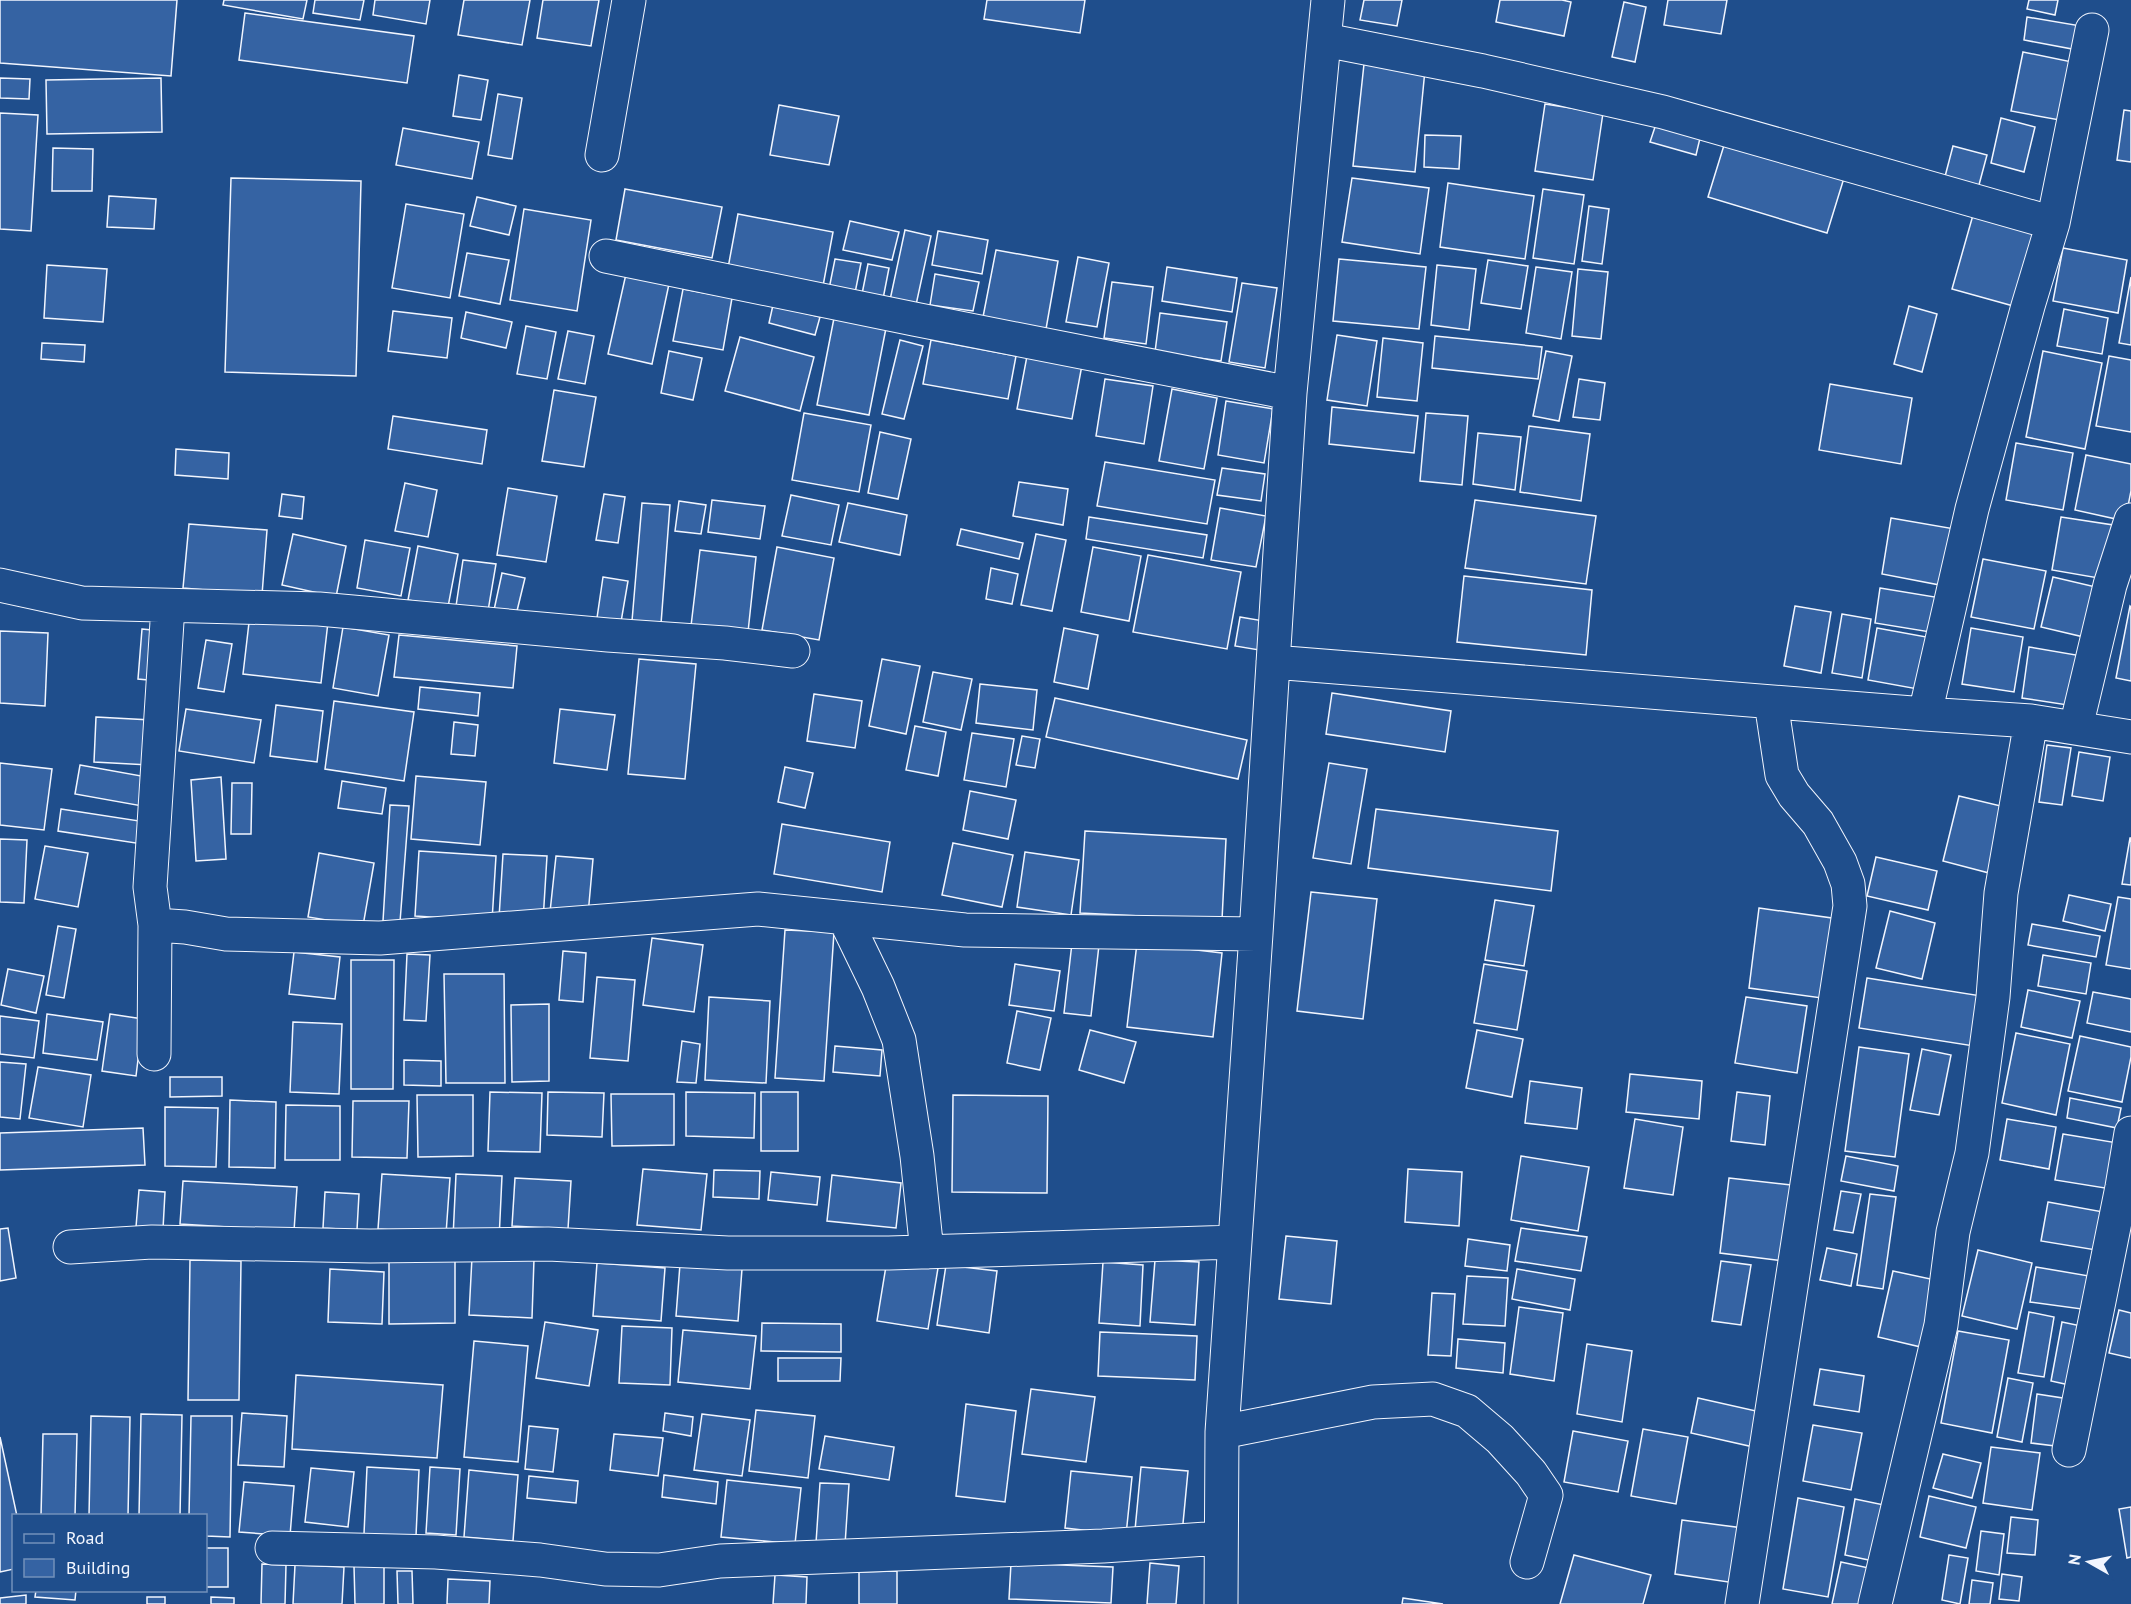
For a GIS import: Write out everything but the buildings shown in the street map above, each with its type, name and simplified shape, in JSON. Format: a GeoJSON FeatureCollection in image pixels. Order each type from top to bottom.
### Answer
{"type":"FeatureCollection","features":[{"type":"Feature","properties":{"kind":"street"},"geometry":{"type":"LineString","coordinates":[[602,155],[629,0]]}},
{"type":"Feature","properties":{"kind":"street"},"geometry":{"type":"LineString","coordinates":[[1221,1604],[1222,1432],[1290,393],[1328,0]]}},
{"type":"Feature","properties":{"kind":"street"},"geometry":{"type":"LineString","coordinates":[[1925,714],[1972,509],[2053,223],[2092,30]]}},
{"type":"Feature","properties":{"kind":"street"},"geometry":{"type":"LineString","coordinates":[[1325,40],[1483,71],[1663,112],[2053,223]]}},
{"type":"Feature","properties":{"kind":"street"},"geometry":{"type":"LineString","coordinates":[[606,256],[1290,393]]}},
{"type":"Feature","properties":{"kind":"street"},"geometry":{"type":"LineString","coordinates":[[2076,727],[2110,585],[2131,520]]}},
{"type":"Feature","properties":{"kind":"street"},"geometry":{"type":"LineString","coordinates":[[0,585],[82,603],[319,609],[725,643],[793,651]]}},
{"type":"Feature","properties":{"kind":"street"},"geometry":{"type":"LineString","coordinates":[[154,1054],[155,926],[150,887],[168,606]]}},
{"type":"Feature","properties":{"kind":"street"},"geometry":{"type":"LineString","coordinates":[[1273,662],[2031,721],[2131,737]]}},
{"type":"Feature","properties":{"kind":"street"},"geometry":{"type":"LineString","coordinates":[[1742,1604],[1850,906],[1848,884],[1840,862],[1818,823],[1794,795],[1782,775],[1770,702]]}},
{"type":"Feature","properties":{"kind":"street"},"geometry":{"type":"LineString","coordinates":[[1875,1604],[1941,1325],[1953,1232],[1972,1153],[1993,997],[2001,893],[2031,721]]}},
{"type":"Feature","properties":{"kind":"street"},"geometry":{"type":"LineString","coordinates":[[155,926],[185,927],[226,934],[380,938],[758,909],[965,930],[1256,933]]}},
{"type":"Feature","properties":{"kind":"street"},"geometry":{"type":"LineString","coordinates":[[845,919],[878,987],[899,1040],[917,1156],[927,1252]]}},
{"type":"Feature","properties":{"kind":"street"},"geometry":{"type":"LineString","coordinates":[[2069,1450],[2127,1188],[2131,1133]]}},
{"type":"Feature","properties":{"kind":"street"},"geometry":{"type":"LineString","coordinates":[[70,1247],[152,1242],[370,1246],[548,1244],[728,1253],[927,1252],[1235,1242]]}},
{"type":"Feature","properties":{"kind":"street"},"geometry":{"type":"LineString","coordinates":[[1222,1432],[1373,1402],[1433,1399],[1467,1411],[1500,1439],[1532,1473],[1546,1495],[1527,1562]]}},
{"type":"Feature","properties":{"kind":"street"},"geometry":{"type":"LineString","coordinates":[[272,1548],[436,1552],[540,1560],[605,1569],[658,1570],[720,1561],[1102,1546],[1221,1538]]}}]}
